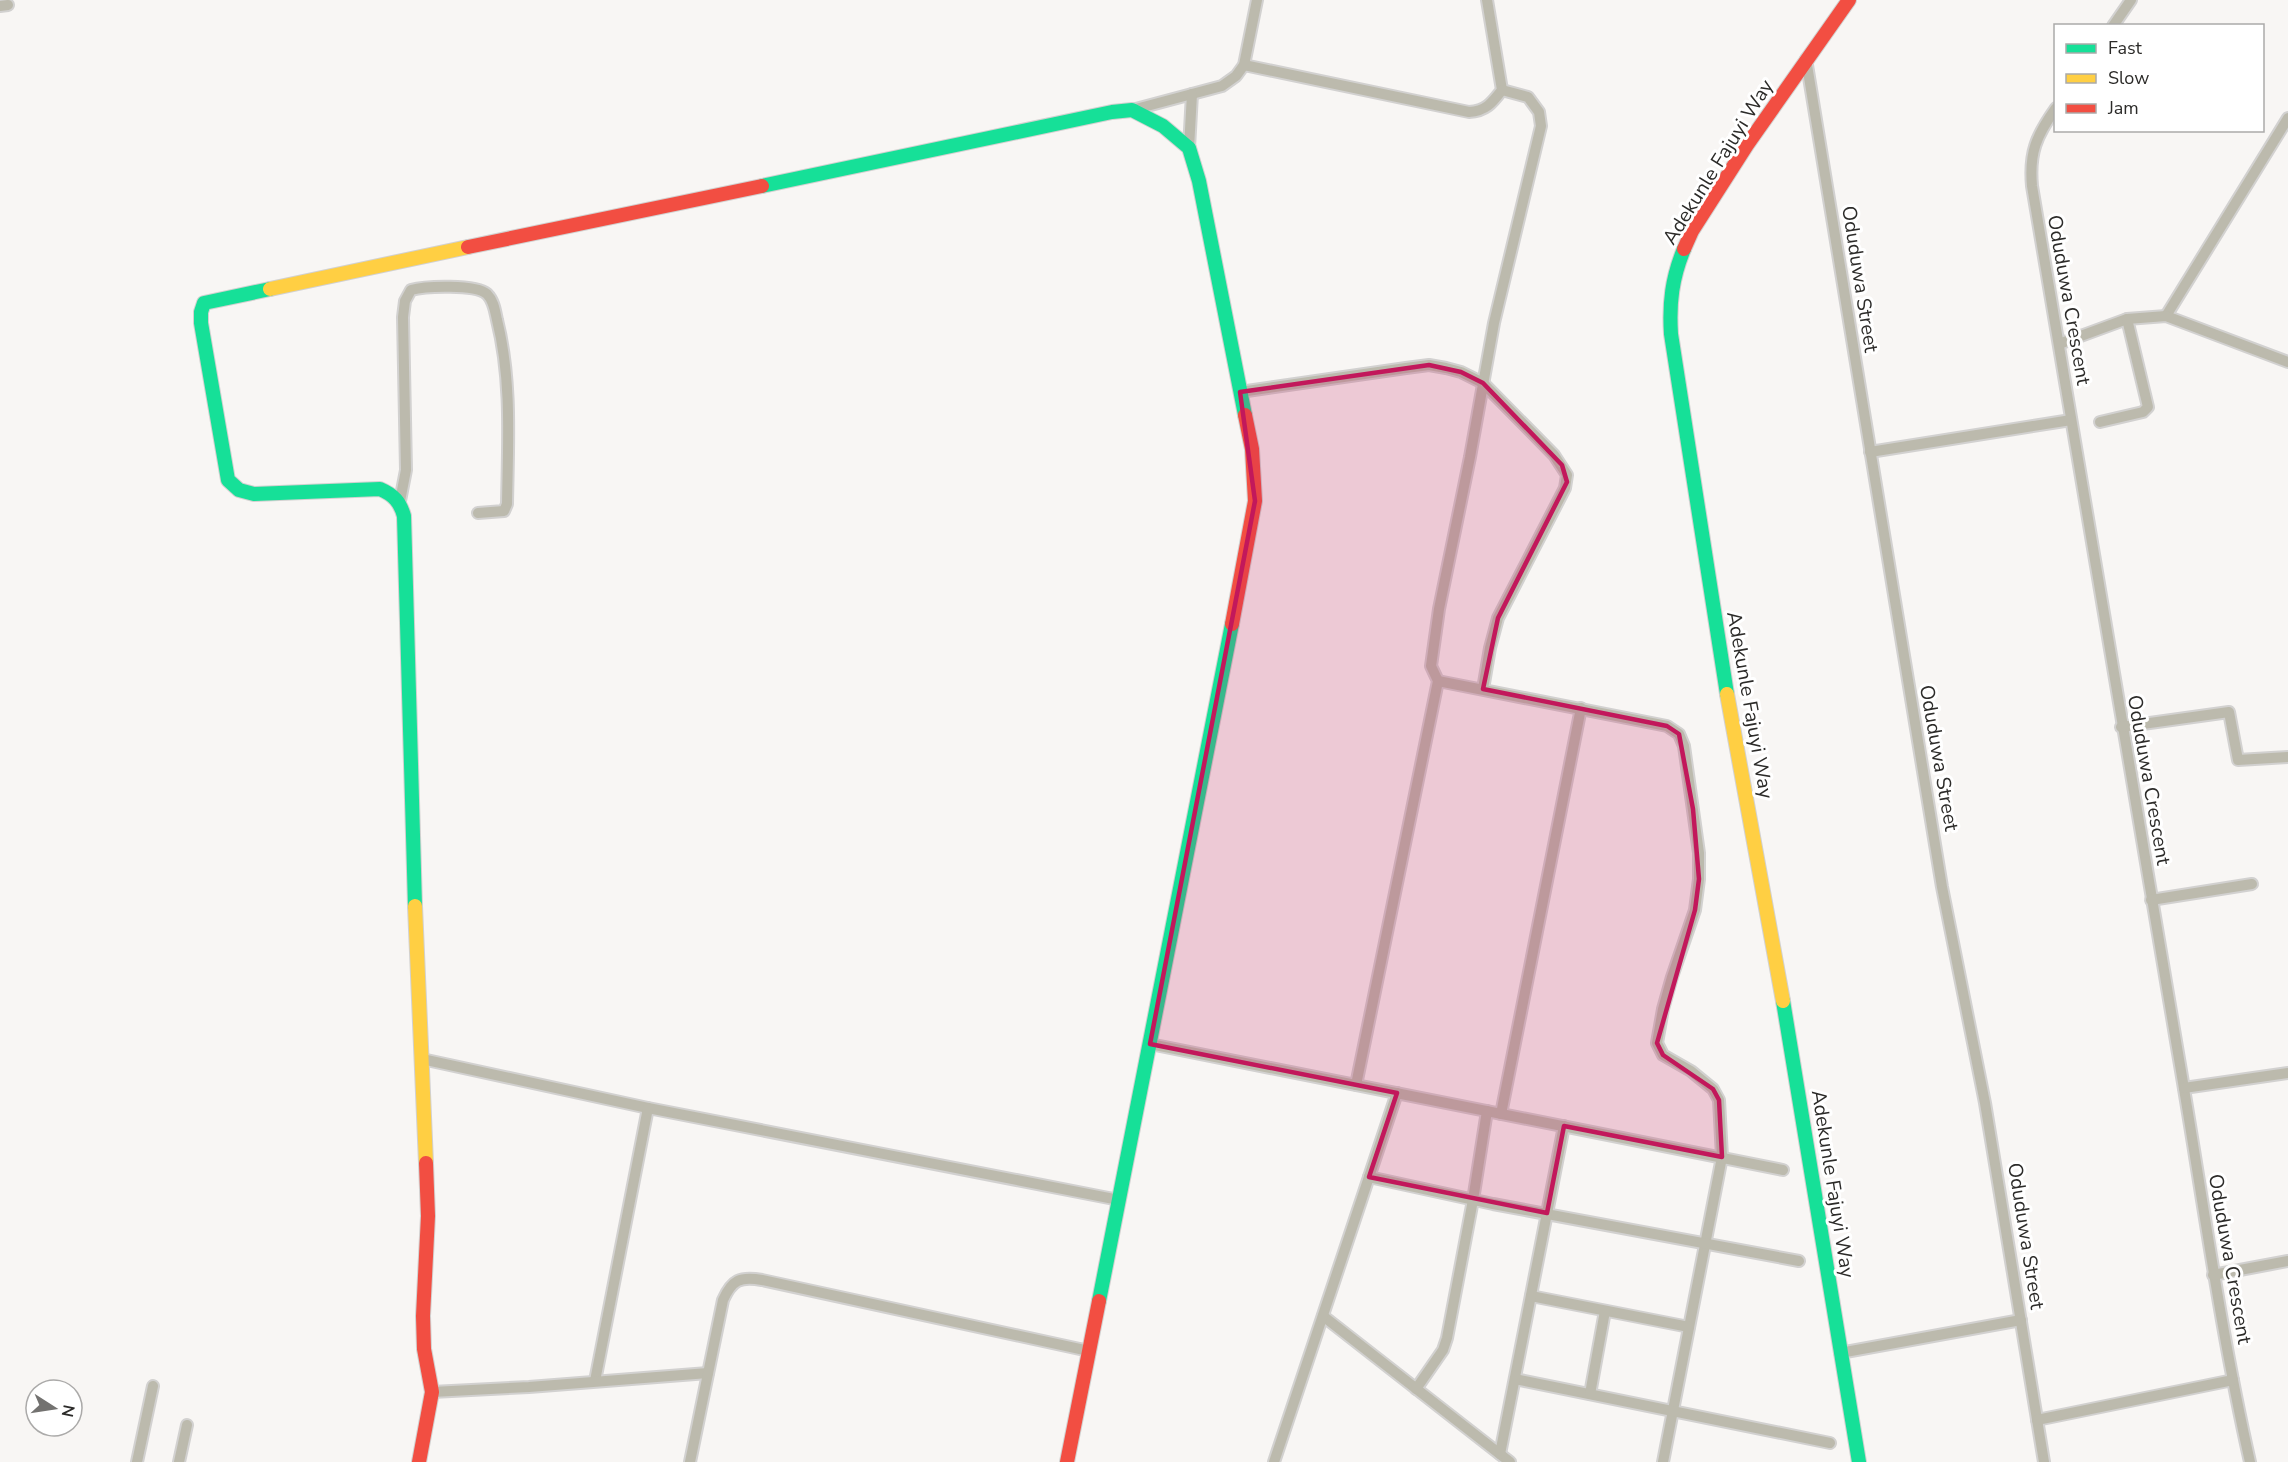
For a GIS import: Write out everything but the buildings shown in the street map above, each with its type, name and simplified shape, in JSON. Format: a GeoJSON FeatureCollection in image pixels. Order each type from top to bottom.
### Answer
{"type":"FeatureCollection","features":[{"type":"Feature","properties":{"kind":"street"},"geometry":{"type":"LineString","coordinates":[[400,501],[380,489],[254,494],[233,487],[228,480],[201,323],[204,303],[1112,112],[1132,110],[1222,86],[1244,65],[1257,0]]}},
{"type":"Feature","properties":{"kind":"street"},"geometry":{"type":"LineString","coordinates":[[1244,65],[1468,112],[1481,111],[1490,105],[1502,90],[1487,0]]}},
{"type":"Feature","properties":{"kind":"street","name":"Adekunle Fajuyi Way"},"geometry":{"type":"LineString","coordinates":[[1849,0],[1747,145],[1692,231],[1676,268],[1669,306],[1671,334],[1726,689],[1791,1047],[1859,1462]]}},
{"type":"Feature","properties":{"kind":"street"},"geometry":{"type":"LineString","coordinates":[[2114,24],[2131,0]]}},
{"type":"Feature","properties":{"kind":"street","name":"Oduduwa Street"},"geometry":{"type":"LineString","coordinates":[[1806,59],[1942,886],[1985,1103],[2044,1462]]}},
{"type":"Feature","properties":{"kind":"street"},"geometry":{"type":"LineString","coordinates":[[1356,1085],[1438,681],[1431,666],[1431,652],[1508,256],[1540,126],[1539,112],[1528,97],[1502,90]]}},
{"type":"Feature","properties":{"kind":"street"},"geometry":{"type":"LineString","coordinates":[[1067,1462],[1255,501],[1252,450],[1198,181],[1189,148],[1192,94]]}},
{"type":"Feature","properties":{"kind":"street"},"geometry":{"type":"LineString","coordinates":[[1132,110],[1163,126],[1189,148]]}},
{"type":"Feature","properties":{"kind":"street","name":"Oduduwa Crescent"},"geometry":{"type":"LineString","coordinates":[[2054,110],[2033,148],[2030,166],[2034,198],[2121,727],[2184,1088],[2213,1275],[2250,1462]]}},
{"type":"Feature","properties":{"kind":"street"},"geometry":{"type":"LineString","coordinates":[[2166,316],[2284,133],[2288,118]]}},
{"type":"Feature","properties":{"kind":"street"},"geometry":{"type":"LineString","coordinates":[[419,1462],[432,1392],[424,1349],[423,1316],[428,1216],[404,527],[400,501],[406,470],[403,317],[405,301],[411,290],[422,287],[474,288],[485,292],[492,301],[504,354],[508,409],[507,504],[504,511],[498,513],[478,513]]}},
{"type":"Feature","properties":{"kind":"street"},"geometry":{"type":"LineString","coordinates":[[2058,344],[2127,319],[2166,316],[2288,362]]}},
{"type":"Feature","properties":{"kind":"street"},"geometry":{"type":"LineString","coordinates":[[2100,422],[2143,412],[2148,407],[2127,319]]}},
{"type":"Feature","properties":{"kind":"street"},"geometry":{"type":"LineString","coordinates":[[1240,392],[1429,365],[1461,372],[1483,384],[1554,455],[1567,475],[1565,488],[1555,512],[1498,618],[1483,689]]}},
{"type":"Feature","properties":{"kind":"street"},"geometry":{"type":"LineString","coordinates":[[1870,452],[2071,420]]}},
{"type":"Feature","properties":{"kind":"street"},"geometry":{"type":"LineString","coordinates":[[1438,681],[1667,726],[1679,734],[1683,746],[1699,853],[1699,879],[1695,910],[1666,999],[1657,1044],[1663,1055],[1691,1071],[1713,1089],[1719,1101],[1722,1157],[1663,1462]]}},
{"type":"Feature","properties":{"kind":"street"},"geometry":{"type":"LineString","coordinates":[[1501,1114],[1581,708]]}},
{"type":"Feature","properties":{"kind":"street"},"geometry":{"type":"LineString","coordinates":[[2121,727],[2229,712],[2238,760],[2288,757]]}},
{"type":"Feature","properties":{"kind":"street"},"geometry":{"type":"LineString","coordinates":[[2151,900],[2252,884]]}},
{"type":"Feature","properties":{"kind":"street"},"geometry":{"type":"LineString","coordinates":[[1150,1044],[1783,1170]]}},
{"type":"Feature","properties":{"kind":"street"},"geometry":{"type":"LineString","coordinates":[[422,1059],[648,1108],[1119,1200]]}},
{"type":"Feature","properties":{"kind":"street"},"geometry":{"type":"LineString","coordinates":[[2184,1088],[2288,1074]]}},
{"type":"Feature","properties":{"kind":"street"},"geometry":{"type":"LineString","coordinates":[[1274,1462],[1397,1093]]}},
{"type":"Feature","properties":{"kind":"street"},"geometry":{"type":"LineString","coordinates":[[595,1381],[648,1108]]}},
{"type":"Feature","properties":{"kind":"street"},"geometry":{"type":"LineString","coordinates":[[1416,1389],[1443,1350],[1447,1338],[1488,1111]]}},
{"type":"Feature","properties":{"kind":"street"},"geometry":{"type":"LineString","coordinates":[[1500,1454],[1564,1126]]}},
{"type":"Feature","properties":{"kind":"street"},"geometry":{"type":"LineString","coordinates":[[1369,1177],[1473,1200],[1799,1261]]}},
{"type":"Feature","properties":{"kind":"street"},"geometry":{"type":"LineString","coordinates":[[2213,1275],[2288,1261]]}},
{"type":"Feature","properties":{"kind":"street"},"geometry":{"type":"LineString","coordinates":[[690,1462],[723,1300],[729,1287],[739,1280],[750,1278],[1089,1351]]}},
{"type":"Feature","properties":{"kind":"street"},"geometry":{"type":"LineString","coordinates":[[1531,1296],[1689,1327]]}},
{"type":"Feature","properties":{"kind":"street"},"geometry":{"type":"LineString","coordinates":[[1590,1394],[1605,1311]]}},
{"type":"Feature","properties":{"kind":"street"},"geometry":{"type":"LineString","coordinates":[[1323,1316],[1510,1462]]}},
{"type":"Feature","properties":{"kind":"street"},"geometry":{"type":"LineString","coordinates":[[1840,1353],[2021,1320]]}},
{"type":"Feature","properties":{"kind":"street"},"geometry":{"type":"LineString","coordinates":[[432,1392],[529,1388],[708,1373]]}},
{"type":"Feature","properties":{"kind":"street"},"geometry":{"type":"LineString","coordinates":[[1515,1379],[1830,1443]]}},
{"type":"Feature","properties":{"kind":"street"},"geometry":{"type":"LineString","coordinates":[[2037,1420],[2233,1380]]}},
{"type":"Feature","properties":{"kind":"street"},"geometry":{"type":"LineString","coordinates":[[137,1462],[153,1386]]}},
{"type":"Feature","properties":{"kind":"street"},"geometry":{"type":"LineString","coordinates":[[179,1462],[187,1425]]}},
{"type":"Feature","properties":{"kind":"highlighted area"},"geometry":{"type":"Polygon","coordinates":[[[1429,365],[1461,372],[1483,383],[1562,465],[1567,482],[1498,618],[1483,689],[1667,726],[1679,734],[1693,809],[1699,879],[1695,910],[1657,1043],[1663,1055],[1713,1089],[1719,1100],[1722,1157],[1564,1126],[1547,1213],[1369,1177],[1397,1093],[1150,1044],[1255,501],[1240,392],[1429,365]]]}},
{"type":"Feature","properties":{"kind":"traffic: fast"},"geometry":{"type":"LineString","coordinates":[[762,186],[1112,112],[1132,110],[1163,126],[1189,148],[1199,181],[1245,415]]}},
{"type":"Feature","properties":{"kind":"traffic: fast"},"geometry":{"type":"LineString","coordinates":[[1684,249],[1672,291],[1671,334],[1727,694]]}},
{"type":"Feature","properties":{"kind":"traffic: fast"},"geometry":{"type":"LineString","coordinates":[[270,289],[204,303],[201,312],[228,480],[239,490],[254,494],[380,489],[393,496],[401,507],[404,516],[415,906]]}},
{"type":"Feature","properties":{"kind":"traffic: fast"},"geometry":{"type":"LineString","coordinates":[[1099,1301],[1232,624]]}},
{"type":"Feature","properties":{"kind":"traffic: fast"},"geometry":{"type":"LineString","coordinates":[[1783,1001],[1859,1462]]}},
{"type":"Feature","properties":{"kind":"traffic: slow"},"geometry":{"type":"LineString","coordinates":[[270,289],[468,247]]}},
{"type":"Feature","properties":{"kind":"traffic: slow"},"geometry":{"type":"LineString","coordinates":[[1727,694],[1783,1001]]}},
{"type":"Feature","properties":{"kind":"traffic: slow"},"geometry":{"type":"LineString","coordinates":[[415,906],[426,1163]]}},
{"type":"Feature","properties":{"kind":"traffic: jam"},"geometry":{"type":"LineString","coordinates":[[1684,249],[1692,231],[1747,145],[1849,0]]}},
{"type":"Feature","properties":{"kind":"traffic: jam"},"geometry":{"type":"LineString","coordinates":[[468,247],[762,186]]}},
{"type":"Feature","properties":{"kind":"traffic: jam"},"geometry":{"type":"LineString","coordinates":[[1232,624],[1255,501],[1252,449],[1245,415]]}},
{"type":"Feature","properties":{"kind":"traffic: jam"},"geometry":{"type":"LineString","coordinates":[[419,1462],[432,1392],[424,1349],[423,1316],[428,1216],[426,1163]]}},
{"type":"Feature","properties":{"kind":"traffic: jam"},"geometry":{"type":"LineString","coordinates":[[1067,1462],[1099,1301]]}}]}
